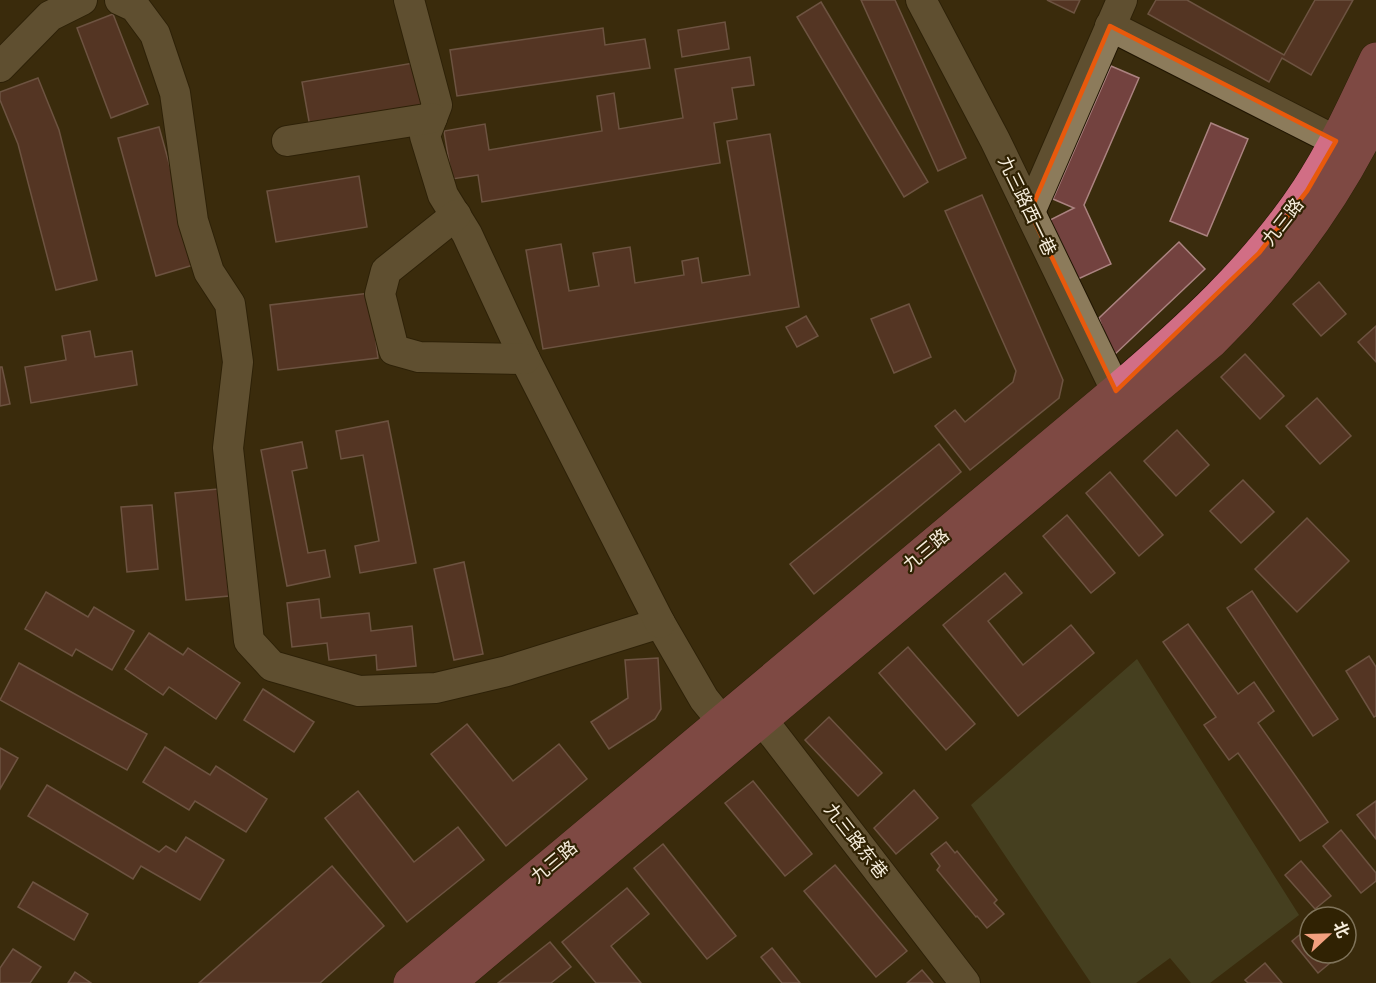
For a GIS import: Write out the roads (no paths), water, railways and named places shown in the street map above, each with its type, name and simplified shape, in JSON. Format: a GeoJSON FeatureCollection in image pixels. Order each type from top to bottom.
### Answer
{"type":"FeatureCollection","features":[{"type":"Feature","properties":{"kind":"highway","name":"九三路"},"geometry":{"type":"LineString","coordinates":[[1357,148],[1376,59]]}},
{"type":"Feature","properties":{"kind":"highway","name":"九三路"},"geometry":{"type":"LineString","coordinates":[[410,983],[730,731],[1121,403],[1212,341],[1247,307],[1303,238],[1331,197],[1376,114]]}},
{"type":"Feature","properties":{"kind":"highway","name":"九三路"},"geometry":{"type":"LineString","coordinates":[[449,983],[730,731]]}},
{"type":"Feature","properties":{"kind":"street"},"geometry":{"type":"LineString","coordinates":[[0,67],[50,16],[82,0]]}},
{"type":"Feature","properties":{"kind":"street"},"geometry":{"type":"LineString","coordinates":[[120,0],[135,7],[155,34],[175,93],[193,221],[209,272],[230,304],[238,362],[228,448],[249,641],[272,666],[359,691],[436,688],[507,671],[660,623]]}},
{"type":"Feature","properties":{"kind":"street"},"geometry":{"type":"LineString","coordinates":[[409,0],[437,105],[425,136],[442,195],[467,234],[525,359],[660,623],[704,699],[730,731]]}},
{"type":"Feature","properties":{"kind":"street","name":"九三路西一巷"},"geometry":{"type":"LineString","coordinates":[[921,0],[995,140],[1121,403]]}},
{"type":"Feature","properties":{"kind":"street"},"geometry":{"type":"LineString","coordinates":[[1030,213],[1116,13],[1357,148]]}},
{"type":"Feature","properties":{"kind":"street"},"geometry":{"type":"LineString","coordinates":[[287,141],[432,118]]}},
{"type":"Feature","properties":{"kind":"street"},"geometry":{"type":"LineString","coordinates":[[456,215],[386,271],[380,294],[394,350],[419,357],[525,359]]}},
{"type":"Feature","properties":{"kind":"street","name":"九三路东巷"},"geometry":{"type":"LineString","coordinates":[[755,710],[965,983]]}}]}
